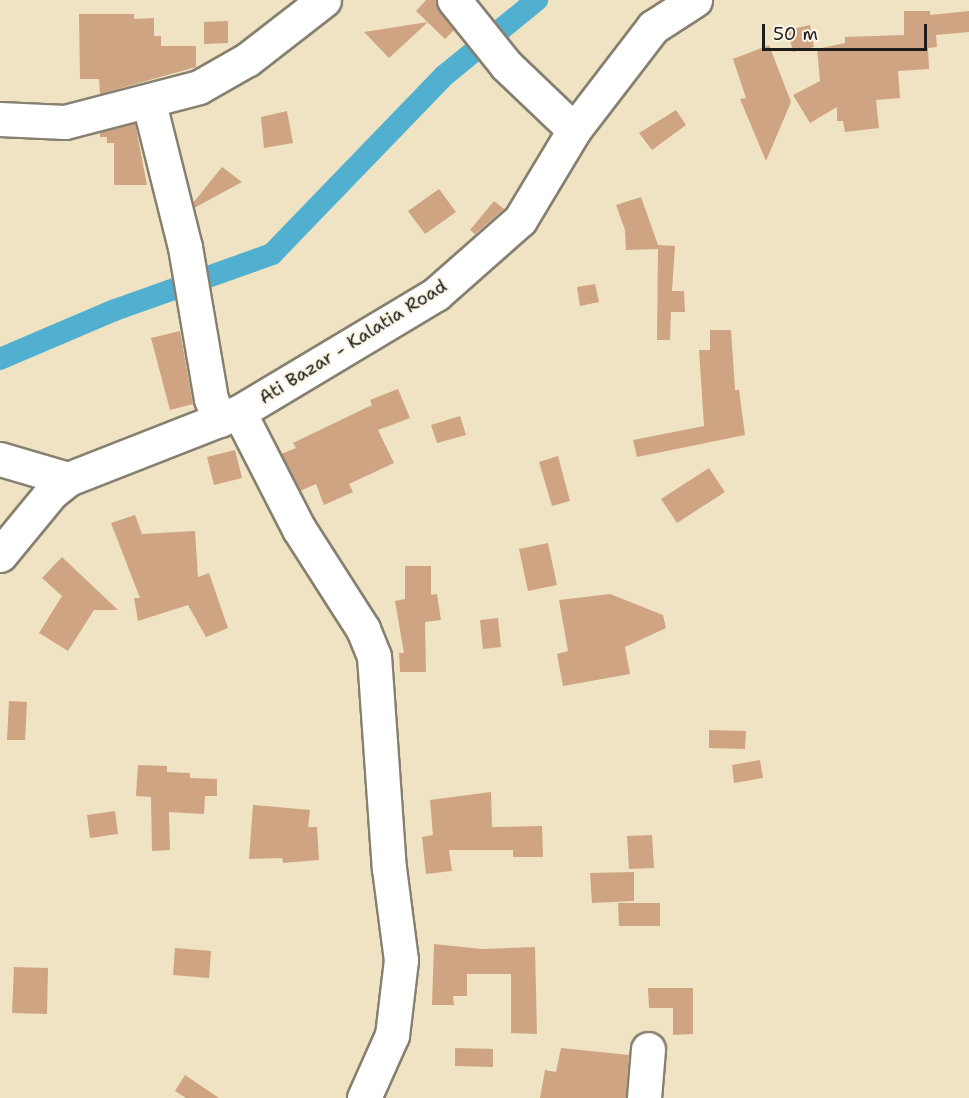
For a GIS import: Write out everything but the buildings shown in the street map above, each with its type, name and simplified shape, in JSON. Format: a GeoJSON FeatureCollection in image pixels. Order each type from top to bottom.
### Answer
{"type":"FeatureCollection","features":[{"type":"Feature","properties":{"kind":"street"},"geometry":{"type":"LineString","coordinates":[[0,119],[65,122],[149,103],[199,87],[234,68],[324,0]]}},
{"type":"Feature","properties":{"kind":"street","name":"Ati Bazar - Kalatia Road"},"geometry":{"type":"LineString","coordinates":[[0,555],[51,493],[68,480],[230,416],[436,294],[520,220],[574,130],[653,27],[695,0]]}},
{"type":"Feature","properties":{"kind":"street"},"geometry":{"type":"LineString","coordinates":[[458,6],[506,65],[574,130]]}},
{"type":"Feature","properties":{"kind":"street"},"geometry":{"type":"LineString","coordinates":[[149,103],[185,247],[211,399],[230,416],[363,629],[374,656],[389,868],[401,960],[392,1035],[364,1098]]}},
{"type":"Feature","properties":{"kind":"street"},"geometry":{"type":"LineString","coordinates":[[0,459],[68,480]]}},
{"type":"Feature","properties":{"kind":"street"},"geometry":{"type":"LineString","coordinates":[[644,1098],[648,1048]]}},
{"type":"Feature","properties":{"kind":"waterway"},"geometry":{"type":"LineString","coordinates":[[0,359],[115,310],[272,254],[445,75],[537,0]]}}]}
